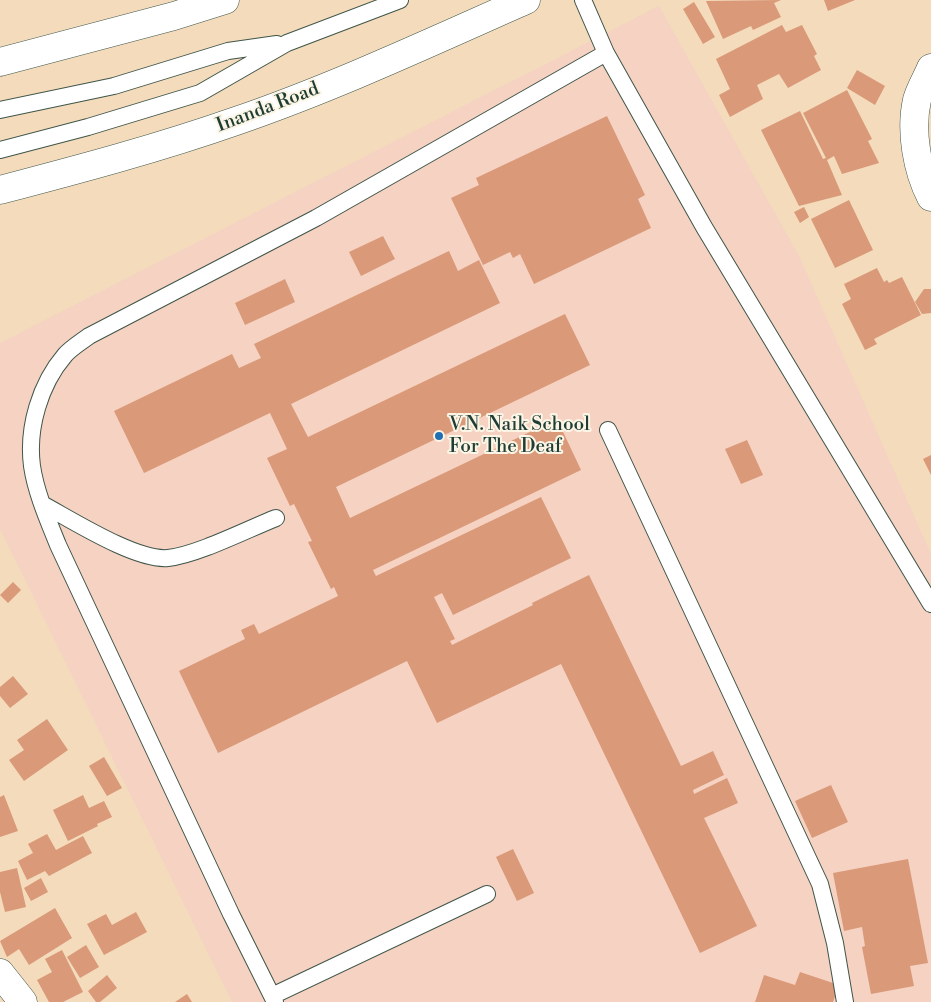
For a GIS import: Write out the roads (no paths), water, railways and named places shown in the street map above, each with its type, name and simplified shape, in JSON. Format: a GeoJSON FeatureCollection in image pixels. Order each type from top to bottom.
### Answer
{"type":"FeatureCollection","features":[{"type":"Feature","properties":{"kind":"street"},"geometry":{"type":"LineString","coordinates":[[0,62],[174,16],[226,0]]}},
{"type":"Feature","properties":{"kind":"street","name":"Inanda Road"},"geometry":{"type":"LineString","coordinates":[[0,190],[141,153],[238,121],[356,74],[526,0]]}},
{"type":"Feature","properties":{"kind":"street"},"geometry":{"type":"LineString","coordinates":[[931,68],[917,100],[915,135],[922,180],[931,197]]}},
{"type":"Feature","properties":{"kind":"street"},"geometry":{"type":"LineString","coordinates":[[0,973],[23,1002]]}},
{"type":"Feature","properties":{"kind":"lane"},"geometry":{"type":"LineString","coordinates":[[0,150],[88,127],[200,93],[287,43],[400,0]]}},
{"type":"Feature","properties":{"kind":"lane"},"geometry":{"type":"LineString","coordinates":[[583,0],[606,52],[704,228],[931,604]]}},
{"type":"Feature","properties":{"kind":"lane"},"geometry":{"type":"LineString","coordinates":[[0,110],[114,86],[228,51],[287,43]]}},
{"type":"Feature","properties":{"kind":"lane"},"geometry":{"type":"LineString","coordinates":[[487,894],[273,999],[226,905],[58,545],[42,504],[32,465],[33,432],[38,403],[49,378],[65,355],[89,336],[316,218],[606,52]]}},
{"type":"Feature","properties":{"kind":"lane"},"geometry":{"type":"LineString","coordinates":[[608,430],[820,884],[835,943],[845,1002]]}},
{"type":"Feature","properties":{"kind":"lane"},"geometry":{"type":"LineString","coordinates":[[42,504],[119,544],[152,558],[169,558],[189,553],[276,518]]}},
{"type":"Feature","properties":{"kind":"place","name":"V.N. Naik School For The Deaf"},"geometry":{"type":"Point","coordinates":[439,436]}}]}
